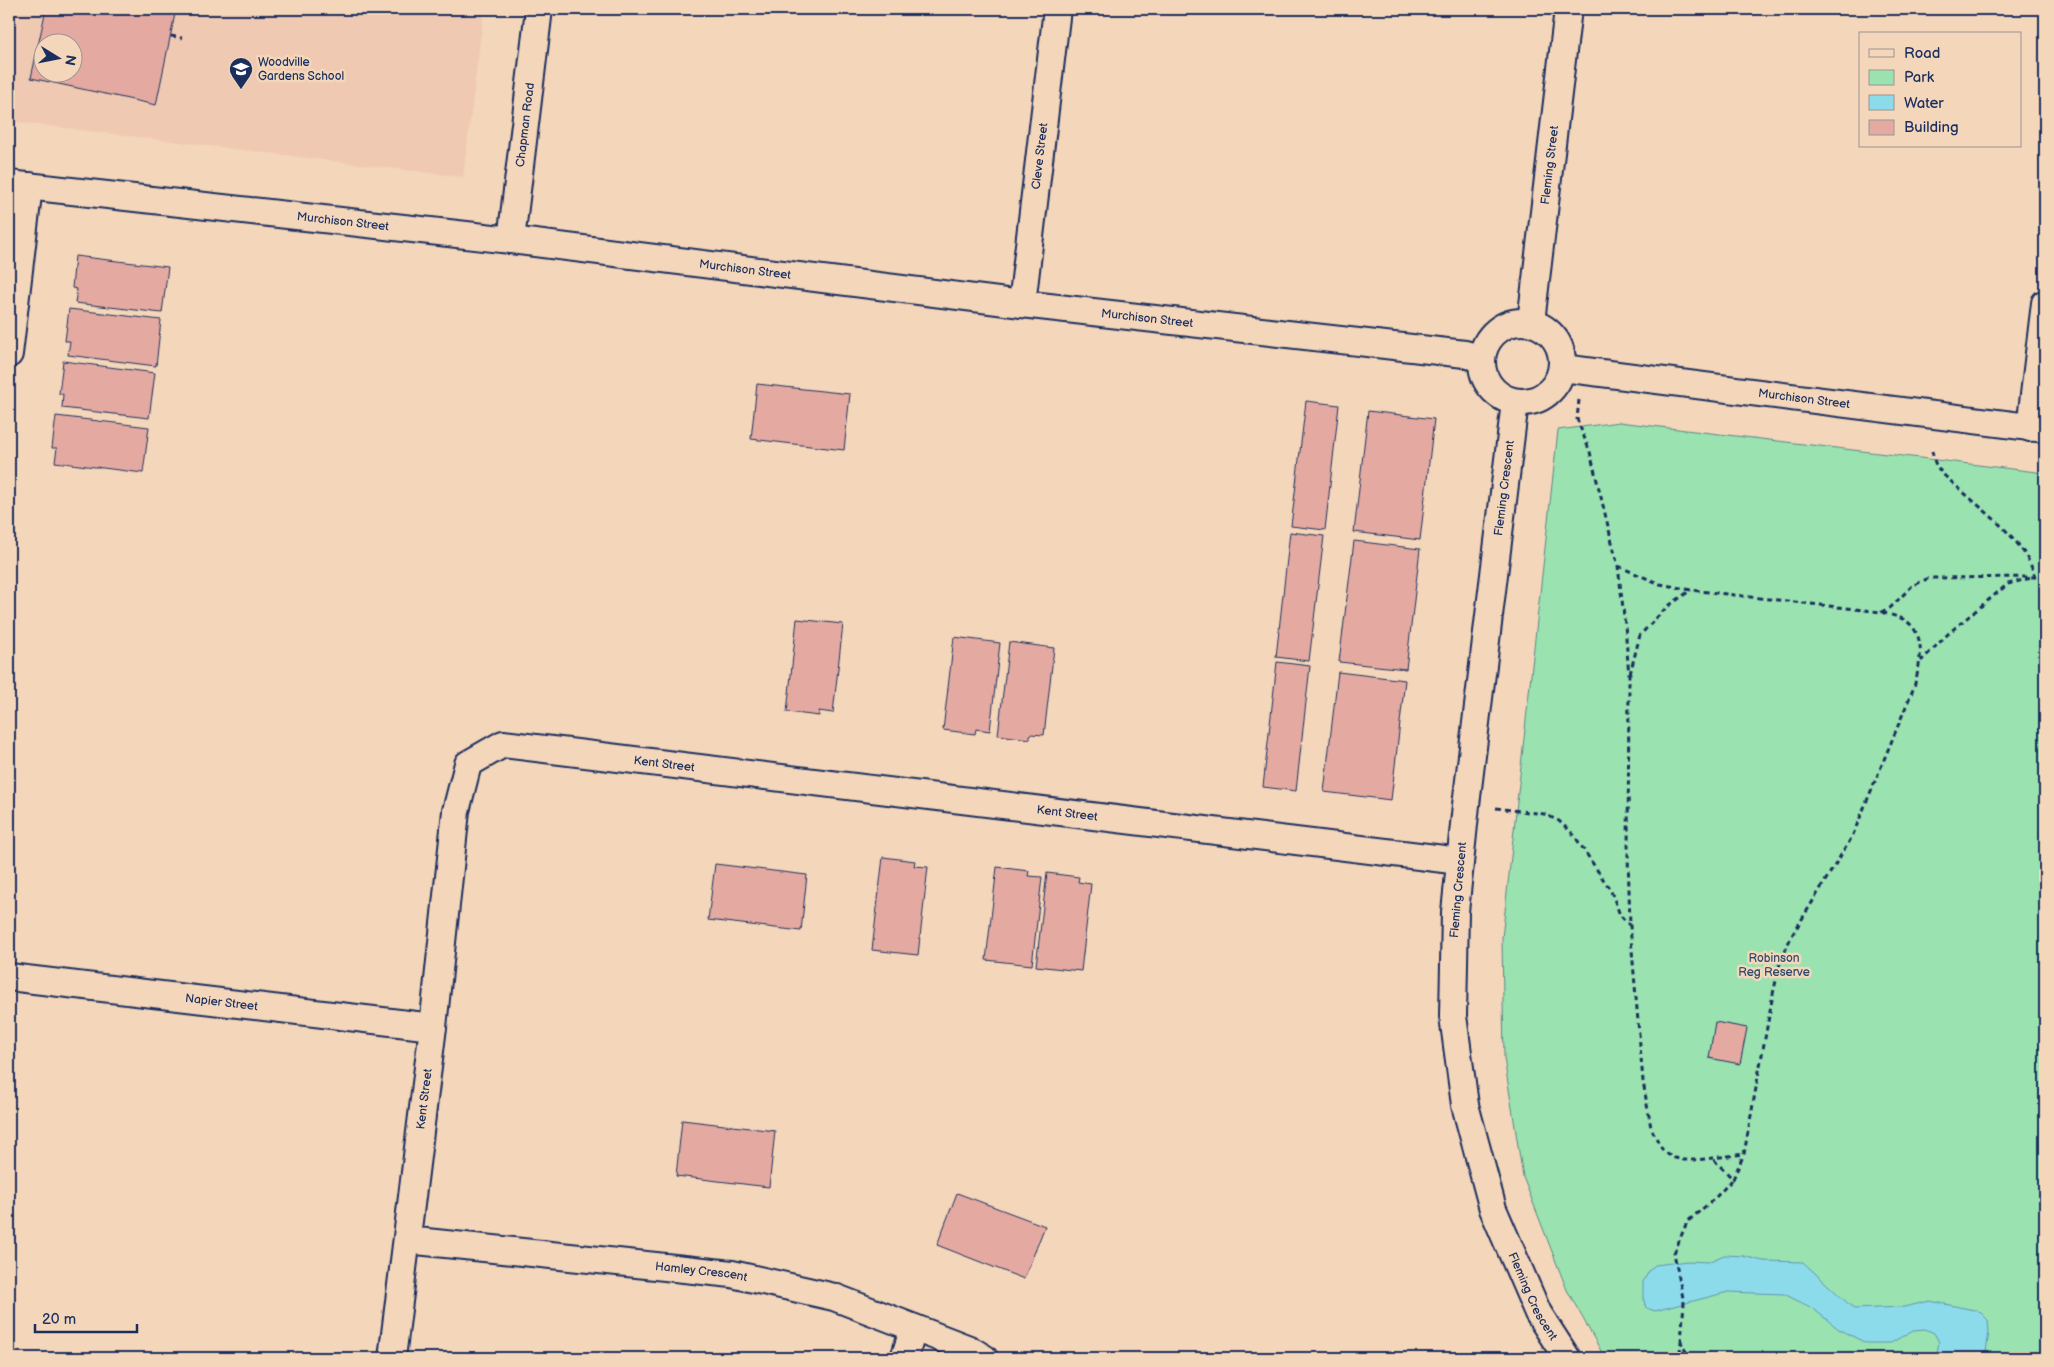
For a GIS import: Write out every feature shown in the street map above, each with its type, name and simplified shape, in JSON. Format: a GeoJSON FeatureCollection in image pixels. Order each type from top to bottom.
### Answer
{"type":"FeatureCollection","features":[{"type":"Feature","properties":{"kind":"street","name":"Chapman Road"},"geometry":{"type":"LineString","coordinates":[[511,240],[539,9]]}},
{"type":"Feature","properties":{"kind":"street","name":"Cleve Street"},"geometry":{"type":"LineString","coordinates":[[1022,304],[1057,9]]}},
{"type":"Feature","properties":{"kind":"street","name":"Fleming Street"},"geometry":{"type":"LineString","coordinates":[[1531,322],[1568,9]]}},
{"type":"Feature","properties":{"kind":"street","name":"Murchison Street"},"geometry":{"type":"LineString","coordinates":[[19,185],[511,240],[1022,304],[1465,354],[1482,358]]}},
{"type":"Feature","properties":{"kind":"street"},"geometry":{"type":"LineString","coordinates":[[9,354],[19,185]]}},
{"type":"Feature","properties":{"kind":"street"},"geometry":{"type":"LineString","coordinates":[[2038,429],[2045,303]]}},
{"type":"Feature","properties":{"kind":"street"},"geometry":{"type":"LineString","coordinates":[[1531,322],[1548,332],[1572,368],[1546,395],[1535,400],[1515,402],[1501,397],[1490,387],[1482,368],[1482,358],[1486,342],[1498,329],[1509,324],[1531,322]]}},
{"type":"Feature","properties":{"kind":"street","name":"Murchison Street"},"geometry":{"type":"LineString","coordinates":[[1572,368],[2038,429]]}},
{"type":"Feature","properties":{"kind":"street","name":"Fleming Crescent"},"geometry":{"type":"LineString","coordinates":[[1515,402],[1460,861],[1455,912],[1452,1016],[1465,1105],[1493,1210],[1538,1313],[1560,1356]]}},
{"type":"Feature","properties":{"kind":"street","name":"Kent Street"},"geometry":{"type":"LineString","coordinates":[[392,1358],[433,1027],[456,811],[468,764],[503,744],[1460,861]]}},
{"type":"Feature","properties":{"kind":"street","name":"Napier Street"},"geometry":{"type":"LineString","coordinates":[[9,977],[433,1027]]}},
{"type":"Feature","properties":{"kind":"street","name":"Hamley Crescent"},"geometry":{"type":"LineString","coordinates":[[407,1240],[732,1274],[834,1297],[970,1350],[984,1358]]}},
{"type":"Feature","properties":{"kind":"street"},"geometry":{"type":"LineString","coordinates":[[904,1358],[914,1328]]}},
{"type":"Feature","properties":{"kind":"path"},"geometry":{"type":"LineString","coordinates":[[171,36],[182,38]]}},
{"type":"Feature","properties":{"kind":"path"},"geometry":{"type":"LineString","coordinates":[[1572,368],[1577,419],[1590,452],[1618,566],[1625,625],[1629,676],[1628,854],[1630,926],[1642,1081],[1651,1128],[1662,1149],[1671,1157],[1684,1160],[1744,1154]]}},
{"type":"Feature","properties":{"kind":"path"},"geometry":{"type":"LineString","coordinates":[[1932,451],[1936,466],[2019,546],[2031,564],[2034,577]]}},
{"type":"Feature","properties":{"kind":"path"},"geometry":{"type":"LineString","coordinates":[[1618,566],[1660,584],[1691,590],[1881,612],[1909,623],[1918,636],[1921,662],[1914,687],[1852,837],[1791,937],[1780,964],[1744,1154],[1733,1179],[1716,1198],[1687,1222],[1674,1253],[1684,1303],[1680,1352],[1672,1358]]}},
{"type":"Feature","properties":{"kind":"path"},"geometry":{"type":"LineString","coordinates":[[1921,662],[1950,632],[2008,584],[2034,577]]}},
{"type":"Feature","properties":{"kind":"path"},"geometry":{"type":"LineString","coordinates":[[1881,612],[1890,608],[1912,586],[1929,578],[2045,577]]}},
{"type":"Feature","properties":{"kind":"path"},"geometry":{"type":"LineString","coordinates":[[1629,676],[1640,635],[1667,606],[1691,590]]}},
{"type":"Feature","properties":{"kind":"path"},"geometry":{"type":"LineString","coordinates":[[1466,805],[1544,814],[1559,821],[1574,835],[1611,892],[1620,915],[1630,926]]}},
{"type":"Feature","properties":{"kind":"path"},"geometry":{"type":"LineString","coordinates":[[1712,1158],[1733,1179]]}},
{"type":"Feature","properties":{"kind":"path"},"geometry":{"type":"LineString","coordinates":[[1681,1342],[1689,1358]]}},
{"type":"Feature","properties":{"kind":"shaded area","name":"Woodville Gardens School"},"geometry":{"type":"Polygon","coordinates":[[[9,9],[484,9],[463,177],[9,121],[9,9]]]}},
{"type":"Feature","properties":{"kind":"green space","name":"Robinson Reg Reserve"},"geometry":{"type":"Polygon","coordinates":[[[1619,422],[2045,473],[2045,1358],[1605,1358],[1567,1290],[1523,1177],[1504,1058],[1502,938],[1558,430],[1619,422]]]}},
{"type":"Feature","properties":{"kind":"water"},"geometry":{"type":"Polygon","coordinates":[[[1724,1255],[1743,1256],[1763,1261],[1803,1262],[1854,1309],[1904,1307],[1930,1301],[1979,1311],[1988,1320],[1989,1332],[1986,1352],[1981,1358],[1936,1358],[1939,1342],[1934,1333],[1925,1329],[1913,1330],[1891,1343],[1866,1343],[1840,1330],[1812,1308],[1784,1294],[1728,1292],[1655,1311],[1646,1308],[1643,1297],[1643,1282],[1655,1265],[1687,1261],[1708,1262],[1724,1255]]]}},
{"type":"Feature","properties":{"kind":"building"},"geometry":{"type":"Polygon","coordinates":[[[46,9],[176,9],[156,105],[50,82],[82,82],[82,32],[41,32],[46,9]]]}},
{"type":"Feature","properties":{"kind":"building"},"geometry":{"type":"Polygon","coordinates":[[[75,256],[168,267],[162,313],[75,303],[77,289],[72,288],[75,256]]]}},
{"type":"Feature","properties":{"kind":"building"},"geometry":{"type":"Polygon","coordinates":[[[69,309],[161,320],[156,366],[68,355],[70,341],[65,341],[69,309]]]}},
{"type":"Feature","properties":{"kind":"building"},"geometry":{"type":"Polygon","coordinates":[[[63,361],[155,373],[149,418],[62,408],[63,394],[59,394],[63,361]]]}},
{"type":"Feature","properties":{"kind":"building"},"geometry":{"type":"Polygon","coordinates":[[[757,384],[850,394],[844,450],[751,439],[757,384]]]}},
{"type":"Feature","properties":{"kind":"building"},"geometry":{"type":"Polygon","coordinates":[[[1306,401],[1339,405],[1325,530],[1291,526],[1306,401]]]}},
{"type":"Feature","properties":{"kind":"building"},"geometry":{"type":"Polygon","coordinates":[[[1368,411],[1434,419],[1420,540],[1354,532],[1368,411]]]}},
{"type":"Feature","properties":{"kind":"building"},"geometry":{"type":"Polygon","coordinates":[[[56,416],[149,427],[143,473],[55,462],[57,448],[52,448],[56,416]]]}},
{"type":"Feature","properties":{"kind":"building"},"geometry":{"type":"Polygon","coordinates":[[[1290,532],[1324,536],[1309,661],[1276,657],[1290,532]]]}},
{"type":"Feature","properties":{"kind":"building"},"geometry":{"type":"Polygon","coordinates":[[[1354,541],[1420,549],[1406,669],[1339,662],[1354,541]]]}},
{"type":"Feature","properties":{"kind":"building"},"geometry":{"type":"Polygon","coordinates":[[[797,619],[843,624],[833,713],[819,711],[819,716],[787,712],[797,619]]]}},
{"type":"Feature","properties":{"kind":"building"},"geometry":{"type":"Polygon","coordinates":[[[954,637],[1000,643],[990,731],[976,729],[975,734],[943,730],[954,637]]]}},
{"type":"Feature","properties":{"kind":"building"},"geometry":{"type":"Polygon","coordinates":[[[1009,642],[1054,648],[1044,735],[1030,734],[1030,739],[998,735],[1009,642]]]}},
{"type":"Feature","properties":{"kind":"building"},"geometry":{"type":"Polygon","coordinates":[[[1277,662],[1310,666],[1296,791],[1263,787],[1277,662]]]}},
{"type":"Feature","properties":{"kind":"building"},"geometry":{"type":"Polygon","coordinates":[[[1338,672],[1405,680],[1391,800],[1324,792],[1338,672]]]}},
{"type":"Feature","properties":{"kind":"building"},"geometry":{"type":"Polygon","coordinates":[[[883,857],[915,861],[914,866],[928,867],[918,955],[872,950],[883,857]]]}},
{"type":"Feature","properties":{"kind":"building"},"geometry":{"type":"Polygon","coordinates":[[[715,864],[807,875],[801,931],[708,920],[715,864]]]}},
{"type":"Feature","properties":{"kind":"building"},"geometry":{"type":"Polygon","coordinates":[[[997,867],[1029,871],[1028,876],[1042,877],[1032,965],[986,960],[997,867]]]}},
{"type":"Feature","properties":{"kind":"building"},"geometry":{"type":"Polygon","coordinates":[[[1047,873],[1079,877],[1078,882],[1091,884],[1081,971],[1036,966],[1047,873]]]}},
{"type":"Feature","properties":{"kind":"building"},"geometry":{"type":"Polygon","coordinates":[[[1715,1022],[1747,1028],[1740,1064],[1709,1058],[1715,1022]]]}},
{"type":"Feature","properties":{"kind":"building"},"geometry":{"type":"Polygon","coordinates":[[[682,1120],[775,1131],[769,1187],[676,1176],[682,1120]]]}},
{"type":"Feature","properties":{"kind":"building"},"geometry":{"type":"Polygon","coordinates":[[[957,1193],[1045,1226],[1024,1279],[937,1245],[957,1193]]]}},
{"type":"Feature","properties":{"kind":"place","name":"Woodville Gardens School"},"geometry":{"type":"Point","coordinates":[241,90]}}]}
